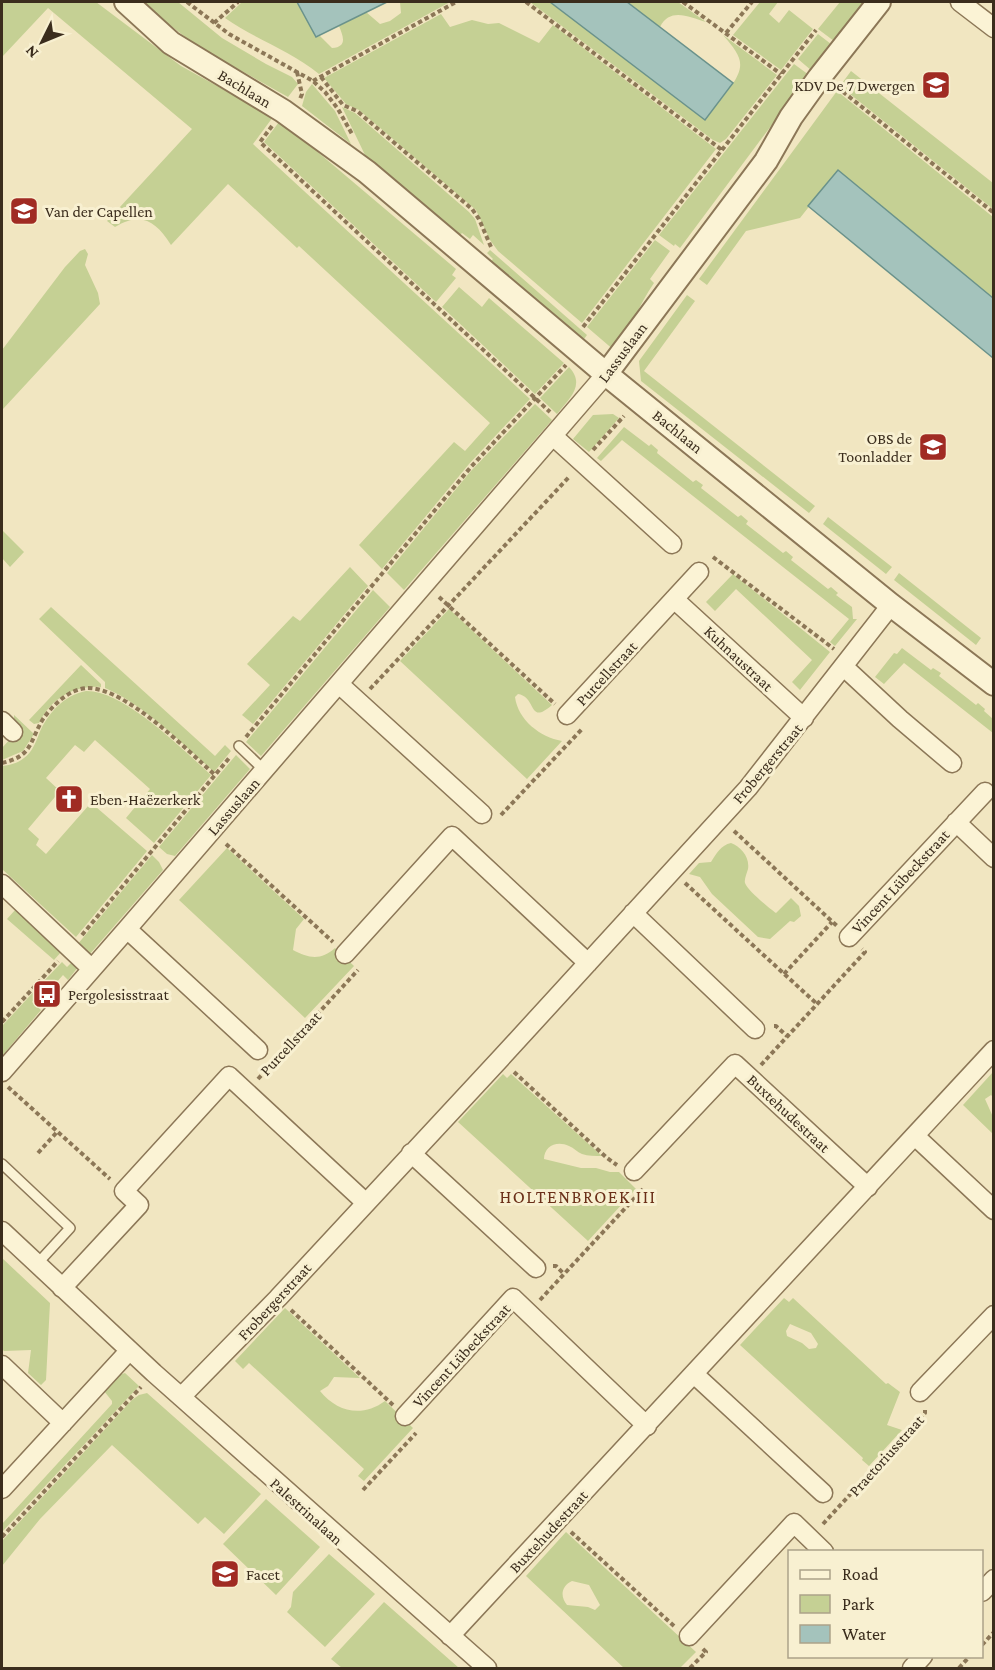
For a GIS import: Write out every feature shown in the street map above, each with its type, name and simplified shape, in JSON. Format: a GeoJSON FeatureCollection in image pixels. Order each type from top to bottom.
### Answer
{"type":"FeatureCollection","features":[{"type":"Feature","properties":{"kind":"street","name":"Bachlaan"},"geometry":{"type":"LineString","coordinates":[[126,2],[171,43],[283,111],[367,172],[606,374],[891,605],[993,684]]}},
{"type":"Feature","properties":{"kind":"street","name":"Lassuslaan"},"geometry":{"type":"LineString","coordinates":[[2,1072],[606,374],[766,161],[791,117],[819,78],[879,2]]}},
{"type":"Feature","properties":{"kind":"street"},"geometry":{"type":"LineString","coordinates":[[960,2],[993,28]]}},
{"type":"Feature","properties":{"kind":"street"},"geometry":{"type":"LineString","coordinates":[[558,430],[582,463],[672,544]]}},
{"type":"Feature","properties":{"kind":"street","name":"Purcellstraat"},"geometry":{"type":"LineString","coordinates":[[567,715],[699,572]]}},
{"type":"Feature","properties":{"kind":"street","name":"Kuhnaustraat"},"geometry":{"type":"LineString","coordinates":[[674,599],[804,718]]}},
{"type":"Feature","properties":{"kind":"street","name":"Frobergerstraat"},"geometry":{"type":"LineString","coordinates":[[181,1397],[278,1298],[748,788],[891,605]]}},
{"type":"Feature","properties":{"kind":"street"},"geometry":{"type":"LineString","coordinates":[[847,663],[900,719],[952,763]]}},
{"type":"Feature","properties":{"kind":"street"},"geometry":{"type":"LineString","coordinates":[[339,684],[482,814]]}},
{"type":"Feature","properties":{"kind":"street","name":"Vincent Lübeckstraat"},"geometry":{"type":"LineString","coordinates":[[849,937],[985,792]]}},
{"type":"Feature","properties":{"kind":"street"},"geometry":{"type":"LineString","coordinates":[[956,822],[993,858]]}},
{"type":"Feature","properties":{"kind":"street"},"geometry":{"type":"LineString","coordinates":[[345,954],[452,836],[588,963]]}},
{"type":"Feature","properties":{"kind":"street"},"geometry":{"type":"LineString","coordinates":[[2,884],[92,969]]}},
{"type":"Feature","properties":{"kind":"street"},"geometry":{"type":"LineString","coordinates":[[633,913],[755,1029]]}},
{"type":"Feature","properties":{"kind":"street"},"geometry":{"type":"LineString","coordinates":[[127,930],[258,1050]]}},
{"type":"Feature","properties":{"kind":"street","name":"Buxtehudestraat"},"geometry":{"type":"LineString","coordinates":[[450,1636],[993,1050]]}},
{"type":"Feature","properties":{"kind":"street","name":"Buxtehudestraat"},"geometry":{"type":"LineString","coordinates":[[634,1171],[735,1064],[868,1186]]}},
{"type":"Feature","properties":{"kind":"street"},"geometry":{"type":"LineString","coordinates":[[62,1288],[139,1205],[124,1191],[229,1076],[365,1202]]}},
{"type":"Feature","properties":{"kind":"street"},"geometry":{"type":"LineString","coordinates":[[915,1136],[993,1210]]}},
{"type":"Feature","properties":{"kind":"street"},"geometry":{"type":"LineString","coordinates":[[411,1153],[536,1268]]}},
{"type":"Feature","properties":{"kind":"street","name":"Palestrinalaan"},"geometry":{"type":"LineString","coordinates":[[2,1231],[129,1351],[487,1668]]}},
{"type":"Feature","properties":{"kind":"street","name":"Vincent Lübeckstraat"},"geometry":{"type":"LineString","coordinates":[[405,1416],[513,1298],[528,1313]]}},
{"type":"Feature","properties":{"kind":"street"},"geometry":{"type":"LineString","coordinates":[[528,1313],[647,1426]]}},
{"type":"Feature","properties":{"kind":"street","name":"Praetoriusstraat"},"geometry":{"type":"LineString","coordinates":[[920,1392],[993,1315]]}},
{"type":"Feature","properties":{"kind":"street"},"geometry":{"type":"LineString","coordinates":[[2,1489],[129,1351]]}},
{"type":"Feature","properties":{"kind":"street"},"geometry":{"type":"LineString","coordinates":[[2,1365],[63,1423]]}},
{"type":"Feature","properties":{"kind":"street"},"geometry":{"type":"LineString","coordinates":[[694,1374],[823,1493]]}},
{"type":"Feature","properties":{"kind":"street"},"geometry":{"type":"LineString","coordinates":[[689,1636],[794,1523],[823,1550]]}},
{"type":"Feature","properties":{"kind":"lane"},"geometry":{"type":"LineString","coordinates":[[239,746],[264,770]]}},
{"type":"Feature","properties":{"kind":"lane"},"geometry":{"type":"LineString","coordinates":[[2,1164],[70,1228],[37,1264]]}},
{"type":"Feature","properties":{"kind":"path"},"geometry":{"type":"LineString","coordinates":[[187,2],[229,34],[297,71],[325,92],[362,154],[367,172]]}},
{"type":"Feature","properties":{"kind":"path"},"geometry":{"type":"LineString","coordinates":[[214,24],[238,2]]}},
{"type":"Feature","properties":{"kind":"path"},"geometry":{"type":"LineString","coordinates":[[313,81],[456,2]]}},
{"type":"Feature","properties":{"kind":"path"},"geometry":{"type":"LineString","coordinates":[[526,2],[722,150]]}},
{"type":"Feature","properties":{"kind":"path"},"geometry":{"type":"LineString","coordinates":[[683,2],[781,74]]}},
{"type":"Feature","properties":{"kind":"path"},"geometry":{"type":"LineString","coordinates":[[726,33],[752,2]]}},
{"type":"Feature","properties":{"kind":"path"},"geometry":{"type":"LineString","coordinates":[[575,320],[583,327],[816,30]]}},
{"type":"Feature","properties":{"kind":"path"},"geometry":{"type":"LineString","coordinates":[[793,59],[819,78],[838,88],[993,213]]}},
{"type":"Feature","properties":{"kind":"path"},"geometry":{"type":"LineString","coordinates":[[321,77],[343,105],[357,111],[472,209],[490,245],[497,253]]}},
{"type":"Feature","properties":{"kind":"path"},"geometry":{"type":"LineString","coordinates":[[283,111],[260,142],[536,398],[558,430]]}},
{"type":"Feature","properties":{"kind":"path"},"geometry":{"type":"LineString","coordinates":[[2,1022],[70,948],[470,468],[580,351]]}},
{"type":"Feature","properties":{"kind":"path"},"geometry":{"type":"LineString","coordinates":[[358,701],[639,400]]}},
{"type":"Feature","properties":{"kind":"path"},"geometry":{"type":"LineString","coordinates":[[699,572],[712,556],[847,663]]}},
{"type":"Feature","properties":{"kind":"path"},"geometry":{"type":"LineString","coordinates":[[425,585],[567,715]]}},
{"type":"Feature","properties":{"kind":"path"},"geometry":{"type":"LineString","coordinates":[[37,730],[54,706],[68,695],[85,688],[102,689],[147,717],[214,776]]}},
{"type":"Feature","properties":{"kind":"path","name":"Purcellstraat"},"geometry":{"type":"LineString","coordinates":[[501,815],[582,729],[567,715]]}},
{"type":"Feature","properties":{"kind":"path"},"geometry":{"type":"LineString","coordinates":[[720,818],[849,937]]}},
{"type":"Feature","properties":{"kind":"path"},"geometry":{"type":"LineString","coordinates":[[212,831],[345,954]]}},
{"type":"Feature","properties":{"kind":"path"},"geometry":{"type":"LineString","coordinates":[[672,871],[817,1004]]}},
{"type":"Feature","properties":{"kind":"path"},"geometry":{"type":"LineString","coordinates":[[784,974],[832,922]]}},
{"type":"Feature","properties":{"kind":"path","name":"Vincent Lübeckstraat"},"geometry":{"type":"LineString","coordinates":[[750,1077],[865,952],[849,937]]}},
{"type":"Feature","properties":{"kind":"path","name":"Purcellstraat"},"geometry":{"type":"LineString","coordinates":[[246,1092],[360,967],[345,954]]}},
{"type":"Feature","properties":{"kind":"path"},"geometry":{"type":"LineString","coordinates":[[500,1059],[607,1158],[624,1169],[634,1171]]}},
{"type":"Feature","properties":{"kind":"path"},"geometry":{"type":"LineString","coordinates":[[2,1081],[124,1191]]}},
{"type":"Feature","properties":{"kind":"path"},"geometry":{"type":"LineString","coordinates":[[38,1153],[57,1132]]}},
{"type":"Feature","properties":{"kind":"path","name":"Vincent Lübeckstraat"},"geometry":{"type":"LineString","coordinates":[[528,1313],[648,1184],[634,1171]]}},
{"type":"Feature","properties":{"kind":"path"},"geometry":{"type":"LineString","coordinates":[[278,1298],[405,1416]]}},
{"type":"Feature","properties":{"kind":"path"},"geometry":{"type":"LineString","coordinates":[[2,1537],[154,1373]]}},
{"type":"Feature","properties":{"kind":"path","name":"Praetoriusstraat"},"geometry":{"type":"LineString","coordinates":[[810,1538],[926,1413],[920,1392]]}},
{"type":"Feature","properties":{"kind":"path","name":"Vincent Lübeckstraat"},"geometry":{"type":"LineString","coordinates":[[363,1490],[419,1430],[405,1416]]}},
{"type":"Feature","properties":{"kind":"path"},"geometry":{"type":"LineString","coordinates":[[558,1521],[666,1621],[689,1636]]}},
{"type":"Feature","properties":{"kind":"green space"},"geometry":{"type":"Polygon","coordinates":[[[2,2],[96,2],[181,66],[273,117],[253,144],[530,399],[469,464],[382,569],[359,545],[454,442],[465,451],[490,423],[299,246],[297,248],[228,184],[171,245],[160,230],[147,221],[133,220],[115,227],[107,221],[192,129],[48,8],[2,57],[2,2]]]}},
{"type":"Feature","properties":{"kind":"green space"},"geometry":{"type":"Polygon","coordinates":[[[140,2],[178,2],[222,38],[292,77],[298,84],[288,97],[197,46],[140,2]]]}},
{"type":"Feature","properties":{"kind":"green space"},"geometry":{"type":"Polygon","coordinates":[[[242,2],[297,2],[316,37],[320,36],[332,48],[340,46],[343,40],[339,26],[366,12],[380,24],[390,21],[401,13],[400,2],[450,2],[319,74],[297,58],[225,18],[242,2]]]}},
{"type":"Feature","properties":{"kind":"green space"},"geometry":{"type":"Polygon","coordinates":[[[530,2],[550,2],[705,120],[735,81],[740,67],[738,55],[723,35],[777,75],[726,139],[720,143],[530,2]]]}},
{"type":"Feature","properties":{"kind":"green space"},"geometry":{"type":"Polygon","coordinates":[[[627,2],[678,2],[706,22],[687,16],[674,15],[664,21],[660,27],[627,2]]]}},
{"type":"Feature","properties":{"kind":"green space"},"geometry":{"type":"Polygon","coordinates":[[[760,2],[778,2],[769,14],[779,23],[789,10],[813,29],[781,70],[733,35],[760,2]]]}},
{"type":"Feature","properties":{"kind":"green space"},"geometry":{"type":"Polygon","coordinates":[[[840,2],[865,2],[834,41],[818,29],[840,2]]]}},
{"type":"Feature","properties":{"kind":"green space"},"geometry":{"type":"Polygon","coordinates":[[[441,14],[450,27],[472,20],[488,24],[499,23],[539,43],[553,25],[716,149],[582,323],[498,251],[490,240],[476,210],[359,110],[346,104],[324,78],[441,14]]]}},
{"type":"Feature","properties":{"kind":"green space"},"geometry":{"type":"Polygon","coordinates":[[[818,34],[831,44],[812,71],[798,59],[818,34]]]}},
{"type":"Feature","properties":{"kind":"green space"},"geometry":{"type":"Polygon","coordinates":[[[794,64],[809,75],[680,248],[675,244],[674,246],[659,235],[794,64]]]}},
{"type":"Feature","properties":{"kind":"green space"},"geometry":{"type":"Polygon","coordinates":[[[851,71],[993,183],[993,209],[840,86],[851,71]]]}},
{"type":"Feature","properties":{"kind":"green space"},"geometry":{"type":"Polygon","coordinates":[[[312,84],[335,111],[351,144],[302,106],[306,92],[312,84]]]}},
{"type":"Feature","properties":{"kind":"green space"},"geometry":{"type":"Polygon","coordinates":[[[837,91],[993,217],[993,298],[838,170],[800,218],[746,231],[707,285],[699,279],[837,91]]]}},
{"type":"Feature","properties":{"kind":"green space"},"geometry":{"type":"Polygon","coordinates":[[[342,107],[355,113],[469,212],[475,219],[484,245],[473,235],[470,239],[462,233],[457,238],[372,164],[365,155],[342,107]]]}},
{"type":"Feature","properties":{"kind":"green space"},"geometry":{"type":"Polygon","coordinates":[[[279,122],[294,132],[456,269],[452,275],[456,278],[436,302],[264,142],[279,122]]]}},
{"type":"Feature","properties":{"kind":"green space"},"geometry":{"type":"Polygon","coordinates":[[[655,240],[670,251],[650,279],[654,283],[615,351],[587,327],[655,240]]]}},
{"type":"Feature","properties":{"kind":"green space"},"geometry":{"type":"Polygon","coordinates":[[[85,249],[88,254],[85,265],[98,293],[100,304],[3,409],[2,350],[65,267],[80,251],[85,249]]]}},
{"type":"Feature","properties":{"kind":"green space"},"geometry":{"type":"Polygon","coordinates":[[[490,250],[587,335],[581,343],[488,264],[493,259],[487,253],[490,250]]]}},
{"type":"Feature","properties":{"kind":"green space"},"geometry":{"type":"Polygon","coordinates":[[[459,287],[482,307],[489,298],[564,363],[535,394],[442,307],[459,287]]]}},
{"type":"Feature","properties":{"kind":"green space"},"geometry":{"type":"Polygon","coordinates":[[[687,295],[695,301],[644,371],[815,506],[809,513],[641,381],[639,361],[687,295]]]}},
{"type":"Feature","properties":{"kind":"green space"},"geometry":{"type":"Polygon","coordinates":[[[569,367],[574,374],[576,386],[571,397],[557,414],[540,398],[569,367]]]}},
{"type":"Feature","properties":{"kind":"green space"},"geometry":{"type":"Polygon","coordinates":[[[535,404],[552,420],[404,590],[387,573],[470,472],[535,404]]]}},
{"type":"Feature","properties":{"kind":"green space"},"geometry":{"type":"Polygon","coordinates":[[[613,414],[619,418],[589,452],[573,439],[593,415],[613,414]]]}},
{"type":"Feature","properties":{"kind":"green space"},"geometry":{"type":"Polygon","coordinates":[[[624,427],[649,446],[651,444],[658,450],[657,453],[693,482],[696,480],[703,485],[701,488],[738,517],[741,515],[748,521],[746,524],[783,553],[786,551],[793,557],[791,560],[828,589],[831,587],[838,593],[836,595],[852,607],[853,619],[857,619],[835,646],[830,642],[849,619],[622,440],[601,461],[597,458],[624,427]]]}},
{"type":"Feature","properties":{"kind":"green space"},"geometry":{"type":"Polygon","coordinates":[[[828,517],[892,567],[886,574],[823,524],[828,517]]]}},
{"type":"Feature","properties":{"kind":"green space"},"geometry":{"type":"Polygon","coordinates":[[[2,530],[24,552],[10,567],[2,558],[2,530]]]}},
{"type":"Feature","properties":{"kind":"green space"},"geometry":{"type":"Polygon","coordinates":[[[350,567],[368,586],[253,724],[242,715],[270,685],[247,664],[293,616],[300,621],[350,567]]]}},
{"type":"Feature","properties":{"kind":"green space"},"geometry":{"type":"Polygon","coordinates":[[[899,573],[981,638],[976,645],[894,580],[899,573]]]}},
{"type":"Feature","properties":{"kind":"green space"},"geometry":{"type":"Polygon","coordinates":[[[733,574],[830,652],[800,690],[792,682],[812,660],[736,589],[715,611],[706,602],[733,574]]]}},
{"type":"Feature","properties":{"kind":"green space"},"geometry":{"type":"Polygon","coordinates":[[[373,590],[390,607],[261,756],[246,742],[373,590]]]}},
{"type":"Feature","properties":{"kind":"green space"},"geometry":{"type":"Polygon","coordinates":[[[51,607],[215,756],[225,745],[231,751],[214,772],[148,714],[105,688],[105,682],[39,619],[51,607]]]}},
{"type":"Feature","properties":{"kind":"green space"},"geometry":{"type":"Polygon","coordinates":[[[449,609],[552,705],[539,713],[524,696],[518,694],[515,697],[521,713],[531,726],[546,736],[562,741],[527,779],[400,661],[449,609]]]}},
{"type":"Feature","properties":{"kind":"green space"},"geometry":{"type":"Polygon","coordinates":[[[902,648],[931,670],[933,668],[941,673],[939,676],[976,705],[978,703],[985,709],[984,711],[993,719],[993,733],[904,663],[884,684],[875,677],[894,653],[897,654],[902,648]]]}},
{"type":"Feature","properties":{"kind":"green space"},"geometry":{"type":"Polygon","coordinates":[[[81,665],[101,684],[101,687],[72,691],[50,707],[39,723],[34,724],[29,720],[81,665]]]}},
{"type":"Feature","properties":{"kind":"green space"},"geometry":{"type":"Polygon","coordinates":[[[86,691],[101,693],[135,711],[169,737],[211,775],[154,843],[126,818],[150,789],[95,740],[84,752],[75,745],[46,778],[60,791],[28,829],[39,839],[36,845],[46,854],[89,805],[96,807],[147,851],[76,937],[2,869],[2,766],[16,763],[27,756],[42,727],[57,706],[70,697],[86,691]]]}},
{"type":"Feature","properties":{"kind":"green space"},"geometry":{"type":"Polygon","coordinates":[[[14,715],[34,734],[23,751],[2,760],[2,748],[20,728],[14,723],[14,715]]]}},
{"type":"Feature","properties":{"kind":"green space"},"geometry":{"type":"Polygon","coordinates":[[[236,755],[250,769],[175,856],[167,854],[159,847],[236,755]]]}},
{"type":"Feature","properties":{"kind":"green space"},"geometry":{"type":"Polygon","coordinates":[[[731,843],[738,847],[746,857],[748,869],[745,883],[759,899],[776,913],[791,898],[799,906],[801,916],[794,922],[790,921],[770,939],[758,937],[712,894],[700,877],[689,874],[699,863],[711,862],[722,848],[731,843]]]}},
{"type":"Feature","properties":{"kind":"green space"},"geometry":{"type":"Polygon","coordinates":[[[227,848],[304,919],[296,929],[293,950],[314,957],[325,955],[335,948],[354,966],[305,1018],[179,900],[227,848]]]}},
{"type":"Feature","properties":{"kind":"green space"},"geometry":{"type":"Polygon","coordinates":[[[152,855],[163,870],[89,955],[77,945],[152,855]]]}},
{"type":"Feature","properties":{"kind":"green space"},"geometry":{"type":"Polygon","coordinates":[[[16,909],[62,951],[54,960],[7,919],[16,909]]]}},
{"type":"Feature","properties":{"kind":"green space"},"geometry":{"type":"Polygon","coordinates":[[[62,962],[67,967],[72,962],[78,967],[68,980],[63,975],[49,991],[41,984],[62,962]]]}},
{"type":"Feature","properties":{"kind":"green space"},"geometry":{"type":"Polygon","coordinates":[[[39,986],[42,990],[32,1002],[41,1010],[2,1056],[2,1026],[39,986]]]}},
{"type":"Feature","properties":{"kind":"green space"},"geometry":{"type":"Polygon","coordinates":[[[993,1072],[993,1097],[991,1095],[985,1099],[993,1117],[993,1134],[963,1105],[993,1072]]]}},
{"type":"Feature","properties":{"kind":"green space"},"geometry":{"type":"Polygon","coordinates":[[[503,1074],[507,1078],[511,1074],[602,1156],[589,1156],[564,1144],[556,1144],[546,1151],[544,1159],[581,1168],[619,1172],[636,1189],[588,1241],[458,1122],[503,1074]]]}},
{"type":"Feature","properties":{"kind":"green space"},"geometry":{"type":"Polygon","coordinates":[[[2,1258],[50,1303],[46,1380],[41,1385],[28,1373],[31,1350],[4,1351],[2,1349],[2,1258]]]}},
{"type":"Feature","properties":{"kind":"green space"},"geometry":{"type":"Polygon","coordinates":[[[784,1298],[789,1302],[793,1298],[886,1384],[888,1383],[900,1392],[887,1425],[902,1430],[869,1466],[740,1345],[784,1298]],[[790,1324],[786,1331],[787,1336],[809,1349],[816,1348],[818,1344],[811,1333],[790,1324]]]}},
{"type":"Feature","properties":{"kind":"green space"},"geometry":{"type":"Polygon","coordinates":[[[285,1308],[360,1378],[334,1377],[328,1386],[320,1391],[327,1398],[342,1408],[359,1411],[368,1410],[385,1401],[413,1428],[364,1481],[358,1476],[364,1469],[249,1363],[243,1369],[235,1361],[285,1308]]]}},
{"type":"Feature","properties":{"kind":"green space"},"geometry":{"type":"Polygon","coordinates":[[[125,1373],[139,1386],[2,1532],[2,1524],[112,1404],[104,1391],[119,1375],[125,1373]]]}},
{"type":"Feature","properties":{"kind":"green space"},"geometry":{"type":"Polygon","coordinates":[[[147,1393],[261,1494],[224,1534],[205,1517],[198,1524],[112,1445],[40,1519],[2,1566],[2,1541],[132,1400],[147,1393]]]}},
{"type":"Feature","properties":{"kind":"green space"},"geometry":{"type":"Polygon","coordinates":[[[266,1499],[320,1547],[276,1595],[223,1544],[266,1499]]]}},
{"type":"Feature","properties":{"kind":"green space"},"geometry":{"type":"Polygon","coordinates":[[[566,1532],[696,1652],[680,1668],[624,1668],[526,1576],[566,1532]],[[572,1581],[568,1583],[563,1592],[563,1599],[567,1605],[595,1610],[600,1605],[589,1585],[572,1581]]]}},
{"type":"Feature","properties":{"kind":"green space"},"geometry":{"type":"Polygon","coordinates":[[[329,1554],[375,1594],[325,1647],[287,1612],[291,1607],[293,1592],[329,1554]]]}},
{"type":"Feature","properties":{"kind":"green space"},"geometry":{"type":"Polygon","coordinates":[[[384,1602],[459,1668],[342,1668],[331,1659],[384,1602]]]}},
{"type":"Feature","properties":{"kind":"water"},"geometry":{"type":"Polygon","coordinates":[[[297,2],[387,2],[316,37],[297,2]]]}},
{"type":"Feature","properties":{"kind":"water"},"geometry":{"type":"Polygon","coordinates":[[[550,2],[627,2],[733,83],[705,120],[550,2]]]}},
{"type":"Feature","properties":{"kind":"water"},"geometry":{"type":"Polygon","coordinates":[[[838,170],[993,298],[993,358],[808,206],[838,170]]]}},
{"type":"Feature","properties":{"kind":"place","name":"KDV De 7 Dwergen"},"geometry":{"type":"Point","coordinates":[936,85]}},
{"type":"Feature","properties":{"kind":"place","name":"Van der Capellen"},"geometry":{"type":"Point","coordinates":[24,211]}},
{"type":"Feature","properties":{"kind":"place","name":"OBS de Toonladder"},"geometry":{"type":"Point","coordinates":[933,447]}},
{"type":"Feature","properties":{"kind":"place","name":"Eben-Haëzerkerk"},"geometry":{"type":"Point","coordinates":[69,799]}},
{"type":"Feature","properties":{"kind":"place","name":"Pergolesisstraat"},"geometry":{"type":"Point","coordinates":[47,994]}},
{"type":"Feature","properties":{"kind":"place","name":"Facet"},"geometry":{"type":"Point","coordinates":[225,1574]}},
{"type":"Feature","properties":{"kind":"district","name":"HOLTENBROEK III"},"geometry":{"type":"Point","coordinates":[578,1197]}}]}
